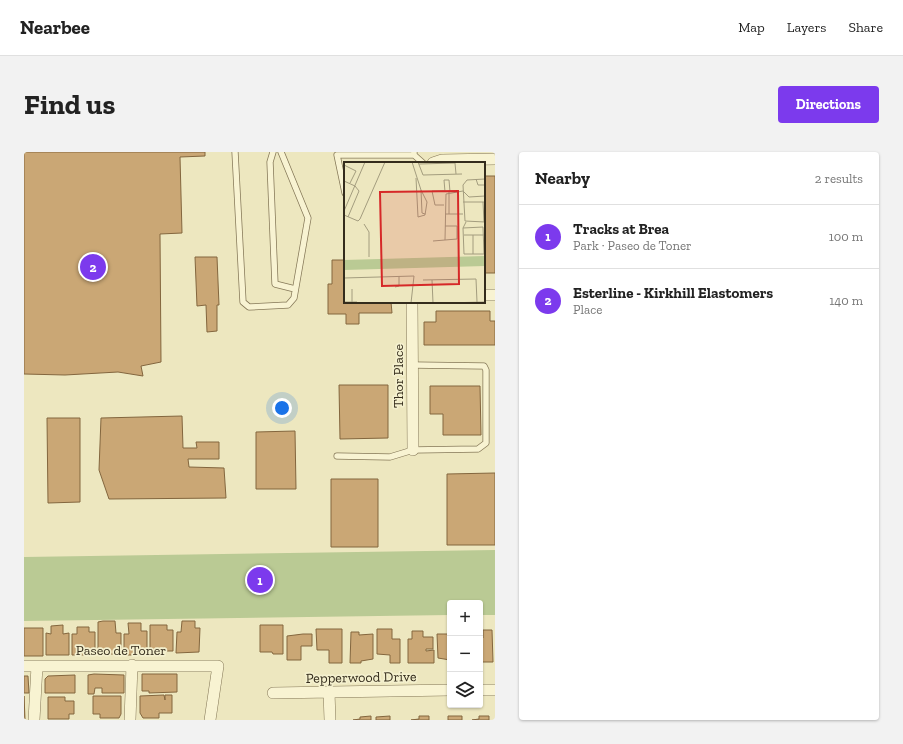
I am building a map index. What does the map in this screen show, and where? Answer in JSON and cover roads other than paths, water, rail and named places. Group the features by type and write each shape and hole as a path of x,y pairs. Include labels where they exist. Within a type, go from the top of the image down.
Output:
{"street":[{"path":"443,159 495,159"},
{"name":"Thor Place","path":"412,303 413,450"},
{"path":"130,720 132,665"},
{"name":"Paseo de Toner","path":"24,666 218,666 210,720"},
{"path":"34,720 37,666"},
{"name":"Pepperwood Drive","path":"273,693 447,690"},
{"path":"483,690 495,690"},
{"path":"329,692 330,720"}],"lane":[{"path":"235,152 243,302 249,307 288,305 294,298 296,289 308,218 280,152"},
{"path":"273,152 270,162 275,284 296,289"},
{"path":"344,188 337,155 414,153 422,162"},
{"path":"337,456 390,457 413,450 478,449 486,443 486,370 484,366 413,365"}],"place":[{"name":"Esterline - Kirkhill Elastomers","path":"93,267"},
{"name":"Tracks at Brea","path":"260,580"}]}
